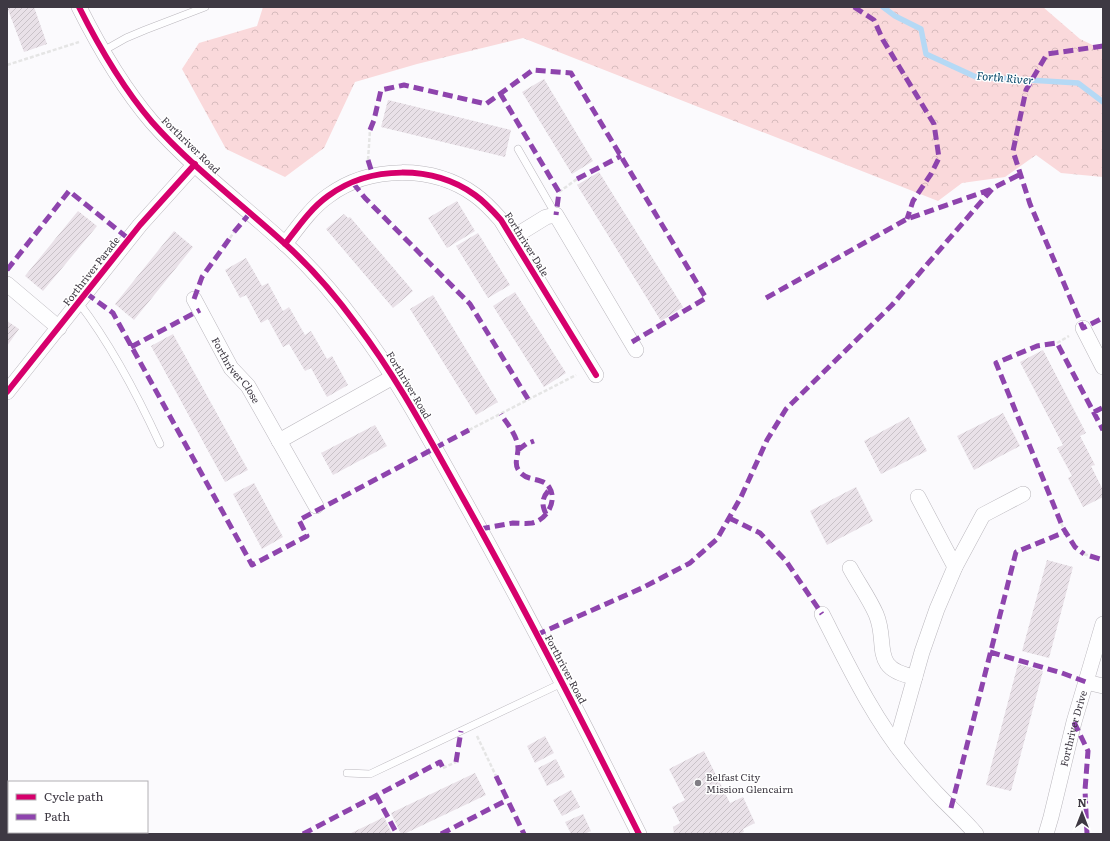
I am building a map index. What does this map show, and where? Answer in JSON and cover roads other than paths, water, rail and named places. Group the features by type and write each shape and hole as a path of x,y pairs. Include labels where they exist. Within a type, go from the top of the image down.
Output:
{"street":[{"name":"Forthriver Road","path":"79,7 115,71 152,121 195,164 286,244 330,291 356,323 393,377 500,564 639,834"},
{"name":"Forthriver Parade","path":"8,388 59,328 140,225 195,164"},
{"name":"Forthriver Dale","path":"286,244 306,217 328,196 353,183 373,176 388,173 405,172 440,177 475,194 501,220 594,371"},
{"name":"Forthriver Dale","path":"512,238 546,216 556,215"},
{"path":"556,215 636,350"},
{"path":"7,284 59,328"},
{"name":"Forthriver Close","path":"194,299 231,368 248,386 316,506"},
{"path":"1083,328 1103,367"},
{"path":"279,441 393,377"},
{"path":"896,744 915,677 937,609 955,567 984,515 1023,494"},
{"path":"918,497 955,567"},
{"path":"850,568 876,614 880,628 883,656 891,669 901,675 915,677"},
{"path":"822,614 858,684 876,715 896,744 909,762 940,798 976,834"},
{"name":"Forthriver Drive","path":"1046,834 1074,722 1103,624"},
{"path":"1086,682 1103,686"}],"lane":[{"path":"103,51 126,38 206,7"},
{"path":"518,149 556,215"},
{"path":"78,303 106,340 143,407 160,444"},
{"path":"347,773 370,774 562,682"}],"waterway":[{"name":"Forth River","path":"883,7 895,16 921,29 926,54 976,77 1078,83 1103,102"}],"place":[{"name":"Belfast City Mission Glencairn","path":"698,783"}]}
